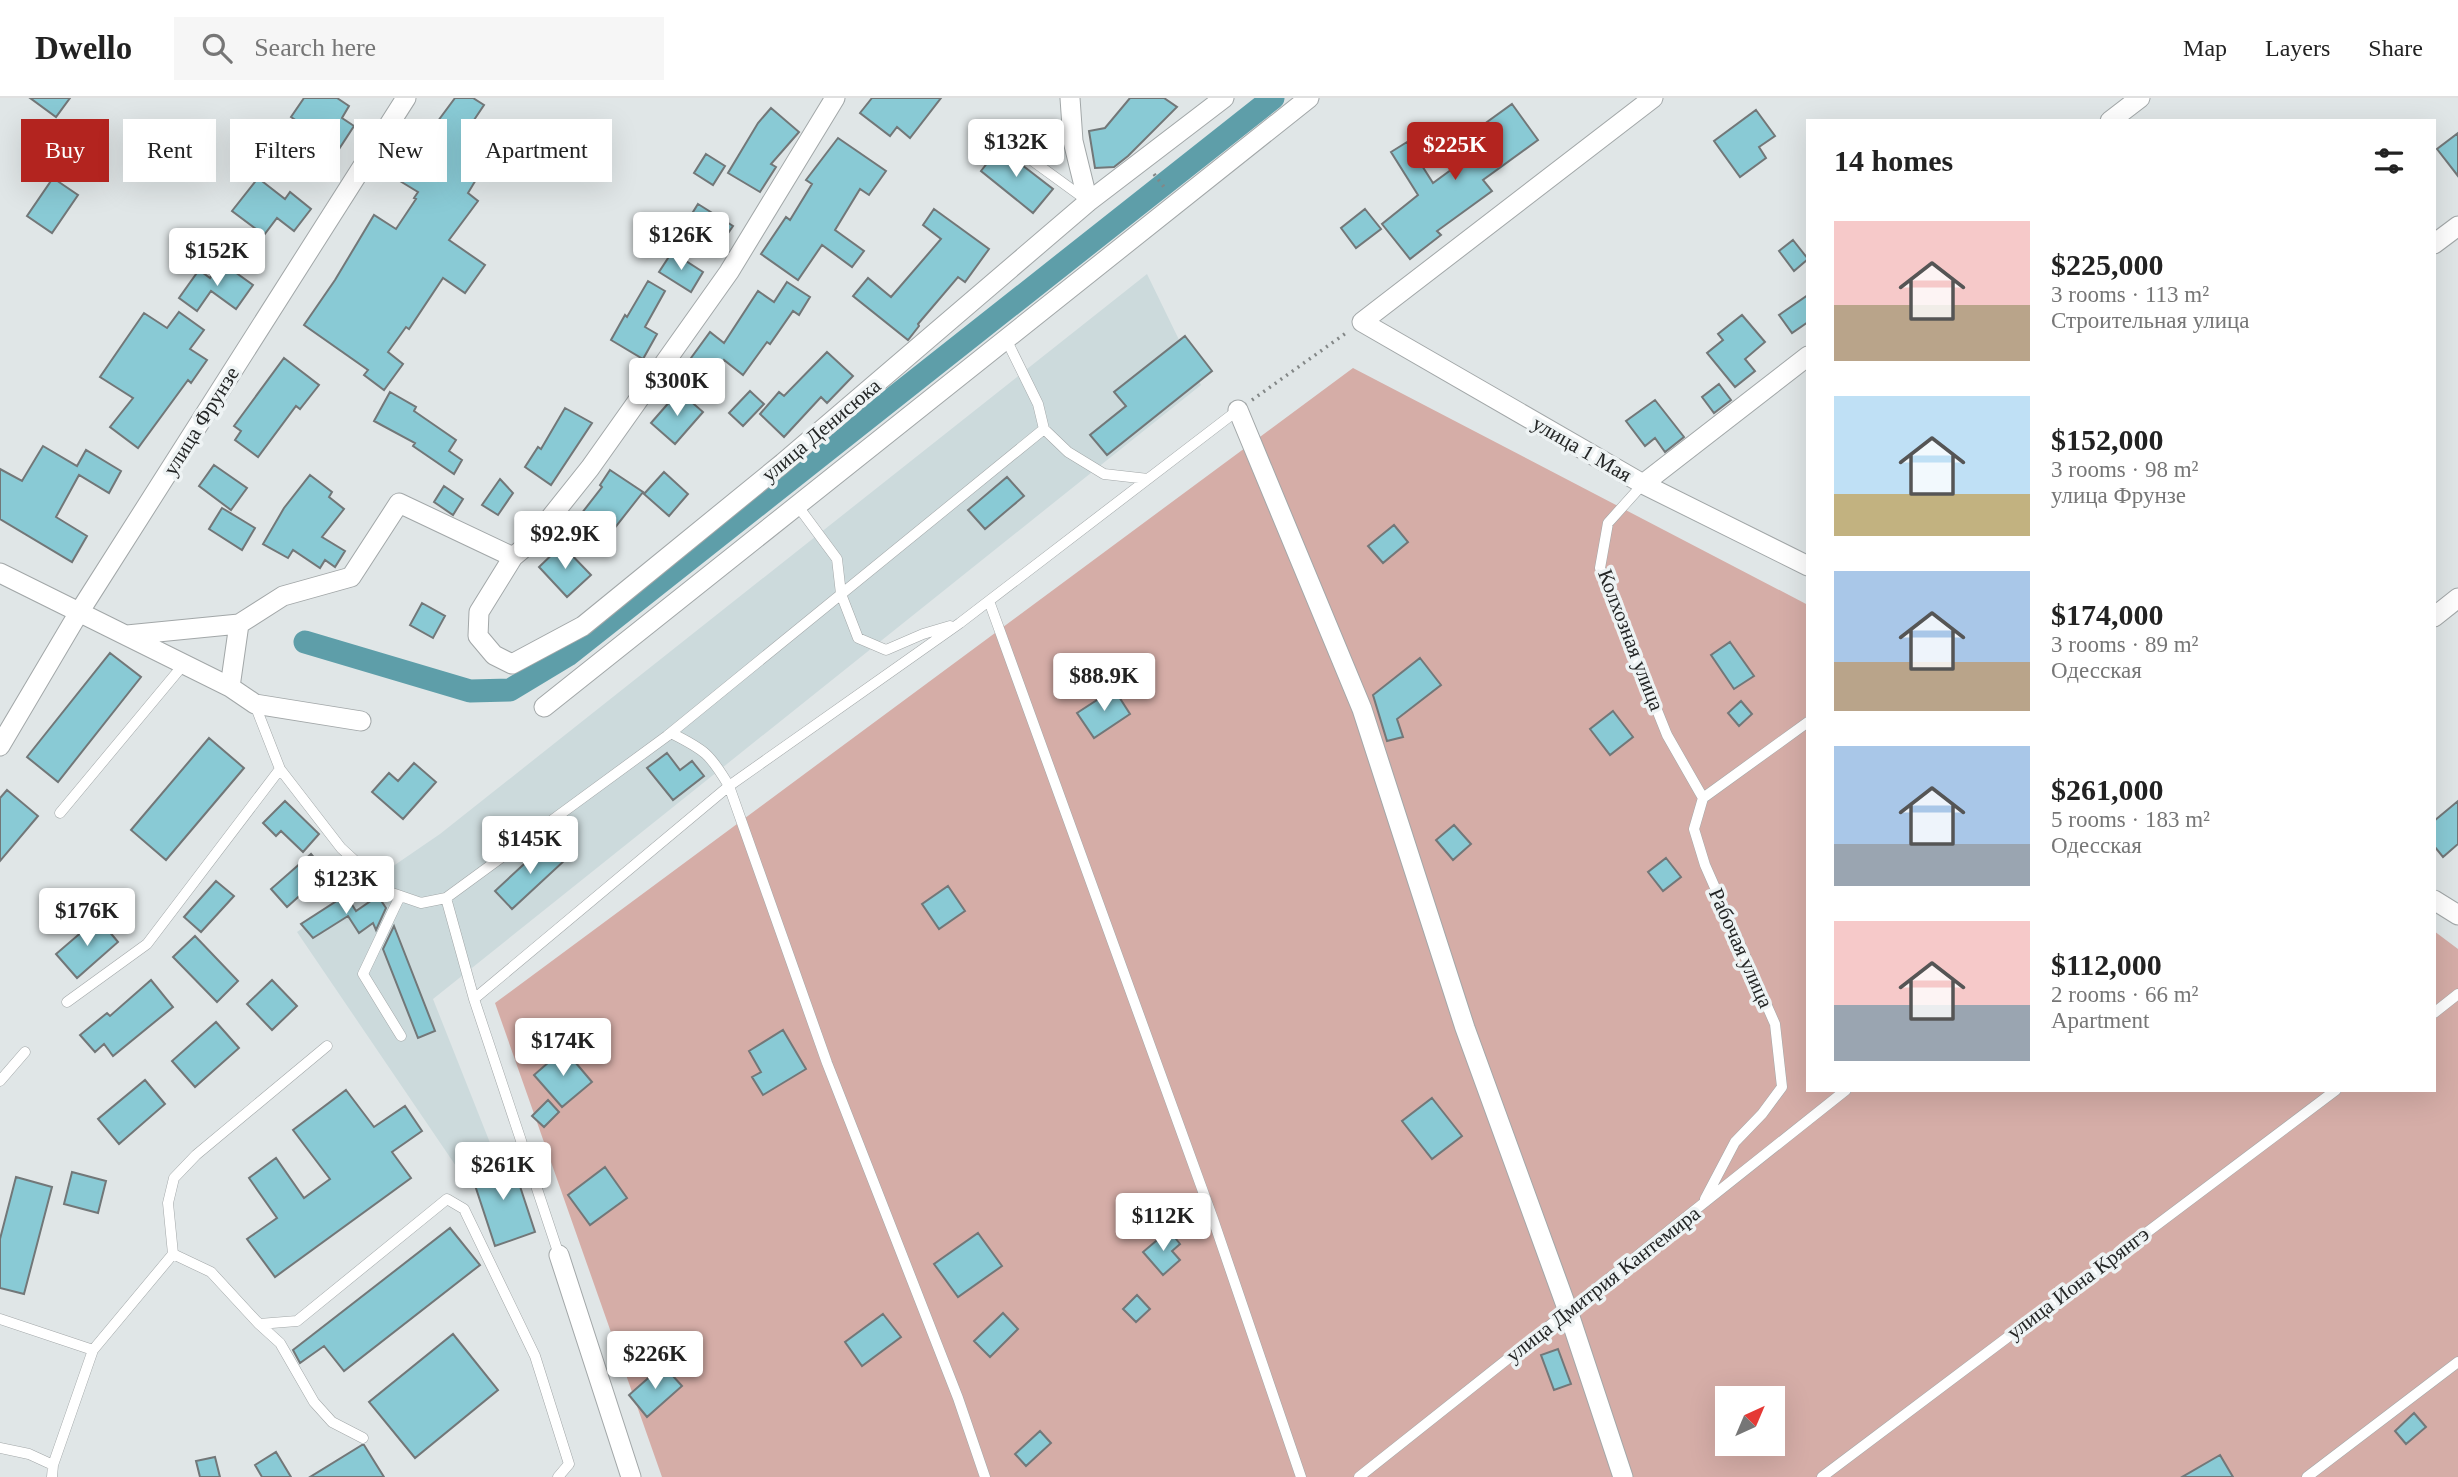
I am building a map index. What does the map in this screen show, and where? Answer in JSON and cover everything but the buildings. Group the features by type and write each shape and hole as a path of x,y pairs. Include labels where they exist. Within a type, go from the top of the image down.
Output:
{"street":[{"name":"улица Фрунзе","path":"0,746 78,614 406,98"},
{"path":"127,635 239,624 283,596 351,577 399,503 513,556 531,542 590,468 729,272 835,98"},
{"path":"1070,98 1073,141 1088,202"},
{"name":"улица Денисюка","path":"513,556 479,612 478,636 494,655 512,664 583,626 783,463 1088,202 1224,98"},
{"path":"544,707 1308,98"},
{"path":"1362,322 1653,98"},
{"path":"2113,119 2140,98"},
{"path":"2436,242 2458,226"},
{"name":"улица 1 Мая","path":"1362,322 1643,484 1806,565"},
{"name":"Колхозная улица","path":"1643,484 1806,358"},
{"path":"1238,410 1362,709 1465,1028 1568,1311 1623,1477"},
{"path":"0,573 230,687 255,704 360,721"},
{"path":"2436,615 2458,598"},
{"path":"230,687 239,624"},
{"path":"2436,901 2458,915"},
{"path":"559,1255 631,1477"}],"lane":[{"path":"1019,151 1088,202"},
{"path":"1006,339 1038,404 1044,429 1068,452 1104,474 1148,479"},
{"path":"474,999 729,786 960,623 1238,410"},
{"path":"255,704 280,769 341,848 389,892 421,902 446,898 671,733 1044,429"},
{"name":"Колхозная улица","path":"1643,484 1608,523 1600,568 1667,735 1703,798"},
{"path":"797,505 837,559 841,594 858,638 886,650 923,634 960,623"},
{"path":"989,601 1208,1206 1301,1477"},
{"path":"60,813 184,664"},
{"path":"1703,798 1806,723"},
{"path":"671,733 700,747 712,758 729,786 827,1063 958,1398 985,1477"},
{"path":"67,1002 147,944 280,769"},
{"name":"Рабочая улица","path":"1703,798 1694,829 1704,865 1775,1024 1782,1087 1762,1114 1735,1142 1703,1204"},
{"path":"400,896 363,974 401,1036"},
{"path":"446,898 474,999 559,1255"},
{"path":"2436,1011 2458,993"},
{"path":"52,1477 53,1465 93,1350 173,1254 168,1203 174,1178 196,1155 327,1046"},
{"path":"0,1081 25,1052"},
{"name":"улица Дмитрия Кантемира","path":"1359,1477 1843,1092"},
{"name":"улица Иона Крянгэ","path":"1822,1477 2333,1092"},
{"path":"259,1324 297,1321 447,1199 464,1209 535,1356 569,1464 558,1477"},
{"path":"173,1254 211,1272 280,1343 314,1402 332,1422 363,1438"},
{"path":"0,1319 93,1350"},
{"path":"2306,1477 2458,1362"},
{"path":"0,1448 29,1454 53,1465"}],"path":[{"path":"1152,172 1166,189"},
{"path":"1238,410 1362,322"}],"shaded area":[{"path":"1147,274 1201,385 433,999 496,1158 460,1172 297,932 440,834"},
{"path":"1353,368 1806,604 1806,1092 2436,1092 2436,932 2458,949 2458,1477 662,1477 495,1003"}],"waterway":[{"path":"305,642 470,691 510,690 568,655 1273,98"}]}
